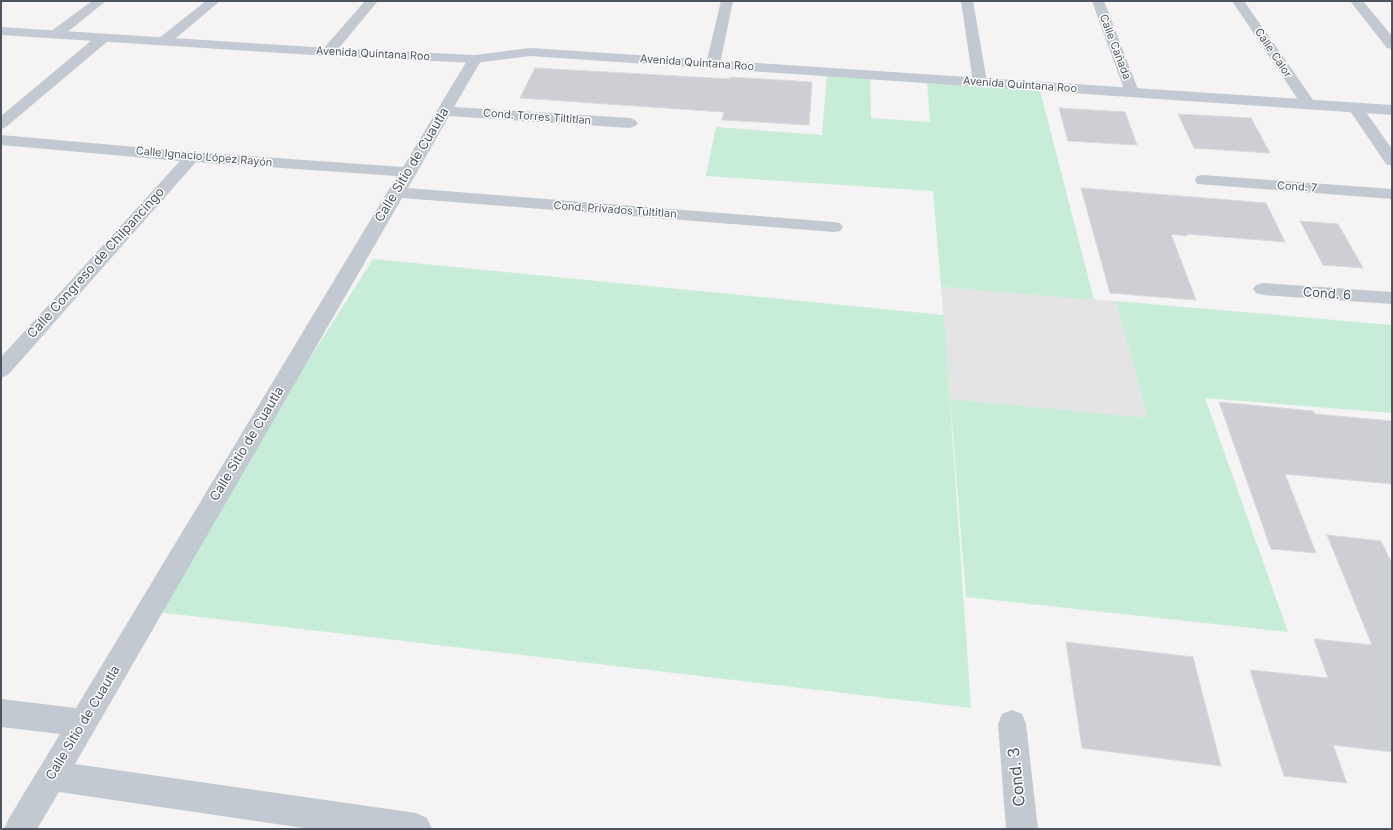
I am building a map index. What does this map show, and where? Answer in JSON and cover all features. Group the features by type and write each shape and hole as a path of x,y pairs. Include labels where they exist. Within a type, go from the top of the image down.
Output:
{"main road":[{"name":"Avenida Quintana Roo","path":"1,31 328,52 475,59 530,52 1392,110"}],"street":[{"path":"55,35 100,1"},
{"path":"164,42 214,1"},
{"path":"328,52 372,1"},
{"path":"713,64 727,1"},
{"path":"967,1 980,82"},
{"name":"Calle Cañada","path":"1098,1 1132,92"},
{"name":"Calle Calor","path":"1238,1 1308,104"},
{"path":"1356,1 1392,45"},
{"path":"1,124 103,38"},
{"name":"Calle Sitio de Cuautla","path":"20,829 475,59"},
{"path":"1356,108 1392,160"},
{"name":"Cond. Torres Tiltitlan","path":"444,111 630,123"},
{"name":"Calle Ignacio López Rayón","path":"1,140 192,157 408,172"},
{"name":"Calle Congreso de Chilpancingo","path":"1,370 192,157"},
{"name":"Cond. 7","path":"1203,180 1392,194"},
{"name":"Cond. Privados Tultitlan","path":"396,192 834,227"},
{"name":"Cond. 6","path":"1263,289 1392,298"},
{"path":"1,714 83,723"},
{"name":"Cond. 3","path":"1012,724 1022,829"},
{"path":"51,776 416,829"}],"shaded area":[{"path":"941,287 1116,301 1149,419 950,399"}],"green space":[{"path":"827,73 870,75 871,118 930,122 927,81 1040,90 1094,300 941,287 933,191 706,176 716,127 822,135"},
{"path":"373,259 944,315 971,708 149,611"},
{"path":"1116,301 1392,325 1392,413 1205,398 1288,632 966,597 950,399 1148,418"}],"building":[{"path":"535,68 812,82 809,125 722,120 724,112 520,98"},
{"path":"1059,108 1125,112 1137,145 1068,141"},
{"path":"1178,114 1251,118 1270,153 1194,148"},
{"path":"1081,188 1266,203 1285,242 1171,234 1196,300 1110,293"},
{"path":"1300,221 1338,224 1363,268 1323,265"},
{"path":"1219,402 1313,411 1315,414 1392,421 1392,484 1285,474 1316,553 1271,549"},
{"path":"1327,535 1381,541 1392,564 1392,752 1333,745 1347,783 1284,776 1250,670 1328,678 1314,639 1372,645"},
{"path":"1066,642 1193,657 1221,766 1082,748"}]}
